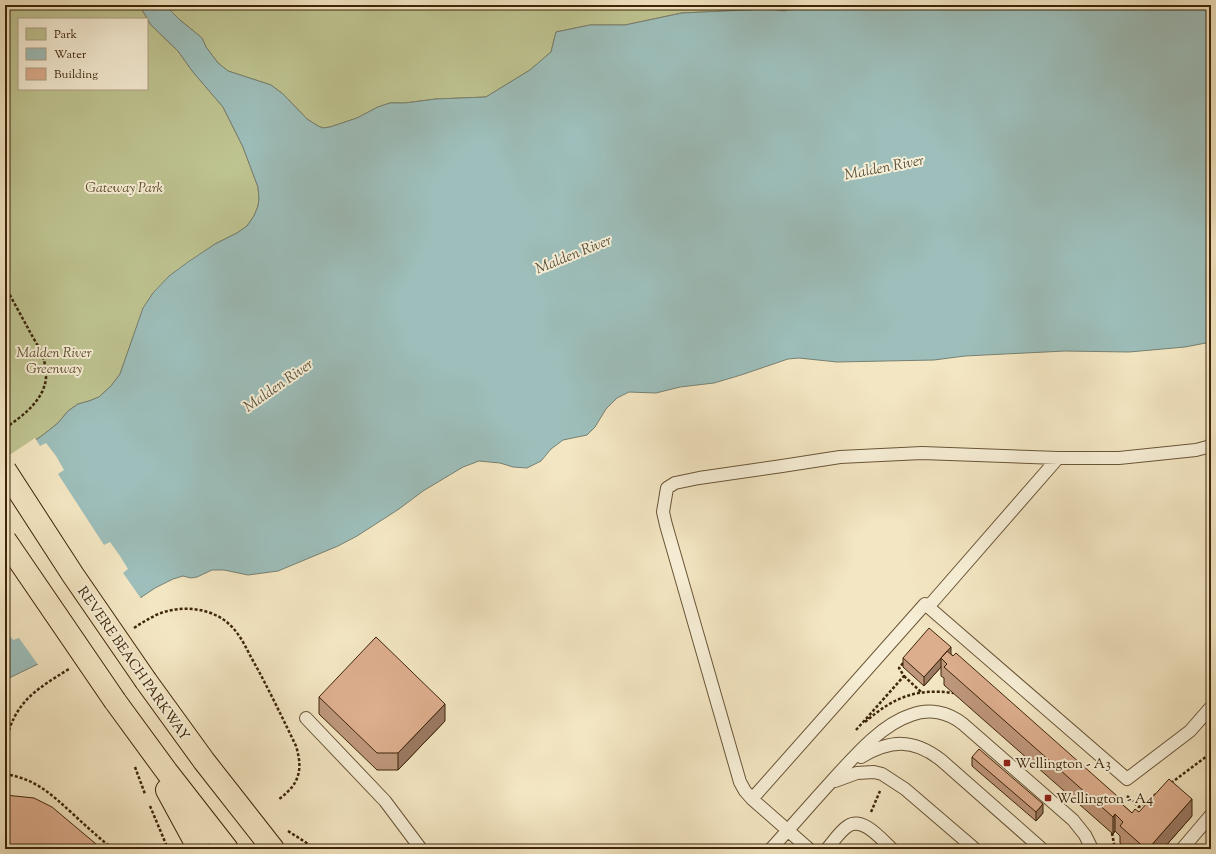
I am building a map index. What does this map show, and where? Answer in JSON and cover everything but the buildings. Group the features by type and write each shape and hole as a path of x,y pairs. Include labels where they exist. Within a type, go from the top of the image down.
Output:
{"highway":[{"name":"REVERE BEACH PARKWAY","path":"5,470 73,575 146,681 204,762 273,849"},
{"path":"5,540 115,701 167,772 227,849"},
{"path":"115,701 155,769 199,849"}],"lane":[{"path":"809,849 752,799 740,782 666,525 663,512 667,488 675,483 699,478 840,457 922,453 1058,458 1119,458 1196,450 1211,446"},
{"path":"928,606 1058,458"},
{"path":"752,799 925,604 1127,780 1190,731 1211,707"},
{"path":"771,849 846,766 875,738 901,719 919,712 927,712 944,714 957,719 1067,815 1081,830 1092,849"},
{"path":"306,718 385,801 421,849"},
{"path":"846,766 868,752 886,745 902,743 924,748 940,760 1042,849"},
{"path":"827,787 840,778 857,773 874,772 882,774 906,789 975,849"},
{"path":"1182,849 1211,815"},
{"path":"827,849 848,826 857,823 865,826 892,849"}],"path":[{"path":"5,286 41,351 46,367 46,374 42,390 35,403 23,416 5,428"},
{"path":"131,630 162,612 180,609 207,612 216,615 230,624 241,640 296,746 300,762 298,776 290,790 279,799"},
{"path":"5,745 19,709 31,694 73,666"},
{"path":"904,676 921,692"},
{"path":"1169,784 1211,753"},
{"path":"133,760 147,801 168,849"},
{"path":"5,774 23,778 50,793 113,849"},
{"path":"865,826 880,789"},
{"path":"1124,793 1139,807 1157,793"},
{"path":"1112,834 1115,849"}],"green space":[{"name":"Gateway Park","path":"5,5 135,5 141,8 147,18 18,18 18,90 148,90 148,20 151,25 178,51 193,72 223,107 243,147 258,187 258,206 254,216 247,226 215,244 153,293 143,309 120,374 111,386 99,397 78,404 68,411 58,423 43,435 5,460"},
{"path":"165,5 797,5 784,11 769,9 682,13 625,25 590,25 556,32 551,52 530,70 486,97 390,103 378,107 357,118 323,128 307,119 283,94 271,85 228,71 218,63 206,47 202,38 180,20"}],"water":[{"name":"Malden River","path":"135,5 165,5 180,20 202,38 206,47 218,63 228,71 271,85 283,94 307,119 323,128 357,118 378,107 390,103 486,97 530,70 551,52 556,32 590,25 625,25 682,13 769,9 784,11 797,5 1211,5 1211,342 1185,347 1129,352 1065,351 965,356 934,360 837,362 799,358 788,359 714,383 680,387 656,393 629,392 617,398 606,409 595,427 587,435 563,440 551,449 541,461 527,468 479,461 463,467 423,491 399,509 357,536 338,546 278,571 248,575 224,570 212,570 197,577 191,578 183,576 173,579 155,588 88,633 38,664 5,680 5,460 43,435 58,423 68,411 78,404 99,397 111,386 120,374 143,308 153,293 169,276 188,262 215,244 247,226 254,216 258,206 258,187 243,147 223,107 193,72 178,51 151,25 141,8"}],"pier":[{"path":"35,438 40,446 46,443 56,456 64,470 58,474 104,545 110,542 120,556 128,569 123,573 142,600 39,666 19,638 13,640 5,629 5,458"}],"place":[{"name":"Wellington - A3","path":"1007,763"},
{"name":"Wellington - A4","path":"1048,798"}],"park label":[{"name":"Malden River Greenway","path":"54,360"}]}
